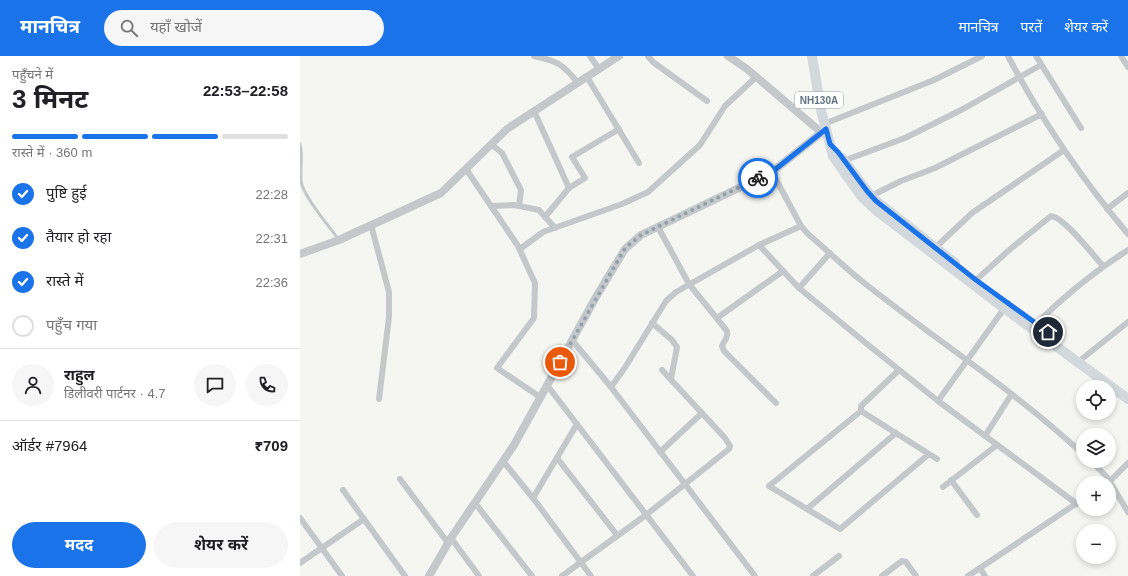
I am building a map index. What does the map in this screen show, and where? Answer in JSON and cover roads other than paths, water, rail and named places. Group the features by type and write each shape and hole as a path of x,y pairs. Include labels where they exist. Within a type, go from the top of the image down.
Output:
{"highway":[{"name":"NH130A","path":"812,56 824,129 830,144 841,162 877,211 1006,306 1128,399"},
{"name":"NH130A","path":"868,198 936,247 1006,306 1036,324 1128,391"}],"street":[{"path":"534,56 560,64 567,69 578,83"},
{"path":"590,56 599,69"},
{"path":"300,254 339,240 441,193 507,129 620,56"},
{"path":"648,56 653,62 707,101"},
{"path":"728,56 824,129"},
{"path":"429,576 449,540 476,503 514,445 625,248 641,235 772,172 824,129 934,80 982,56"},
{"path":"1008,56 1019,77 1064,150 1107,209 1128,234"},
{"path":"1036,56 1040,65 1081,128"},
{"path":"1121,56 1128,67"},
{"path":"841,162 905,138 963,109 1040,65"},
{"path":"587,77 639,163"},
{"path":"520,249 543,232 622,204 648,192 700,145 725,106 756,77"},
{"path":"534,112 569,188"},
{"path":"868,198 901,181 935,168 1042,114"},
{"path":"545,217 569,188 585,178 572,157 619,130"},
{"path":"491,144 502,153 521,190 519,206"},
{"path":"936,247 972,213 1064,150"},
{"path":"466,169 520,249 535,283 534,318 497,368 540,397"},
{"path":"772,172 801,226 830,253 863,282 967,360 1076,447"},
{"path":"1107,209 1128,192"},
{"path":"491,206 519,206 539,210 555,228"},
{"path":"976,280 1008,251 1051,216 1059,219 1085,245 1103,266"},
{"path":"371,225 389,292 389,317 379,400"},
{"path":"611,387 666,301 676,292 759,245 801,226"},
{"path":"658,227 689,284 727,331 728,334 722,346 724,351 776,403"},
{"path":"759,245 799,288 899,370 938,401 1076,503"},
{"path":"1036,324 1054,305 1103,266 1128,250"},
{"path":"799,288 830,253"},
{"path":"717,318 783,271"},
{"path":"938,401 1006,306"},
{"path":"1083,358 1128,322"},
{"path":"652,323 672,340 677,347 671,379"},
{"path":"572,340 611,387 684,485 755,576"},
{"path":"562,576 727,452 730,446 725,438 662,370"},
{"path":"899,370 861,406 861,411 769,486 840,529 929,454"},
{"path":"547,385 693,576"},
{"path":"986,436 1011,395"},
{"path":"861,411 937,459"},
{"path":"660,452 702,413"},
{"path":"533,498 577,424"},
{"path":"807,509 896,433"},
{"path":"943,487 997,445"},
{"path":"557,458 617,536"},
{"path":"503,461 533,498 590,576"},
{"path":"1115,476 1128,464"},
{"path":"1098,468 1106,476"},
{"path":"400,479 479,576"},
{"path":"951,480 977,515"},
{"path":"343,490 405,576"},
{"path":"1116,493 1128,512"},
{"path":"476,503 532,576"},
{"path":"968,576 1076,505"},
{"path":"300,518 342,576"},
{"path":"300,563 364,519"},
{"path":"813,576 839,556"},
{"path":"882,576 902,561 906,562 916,576"},
{"path":"980,568 985,576"}],"lane":[{"path":"300,144 302,151 300,173 301,183 308,196 339,240"}]}
